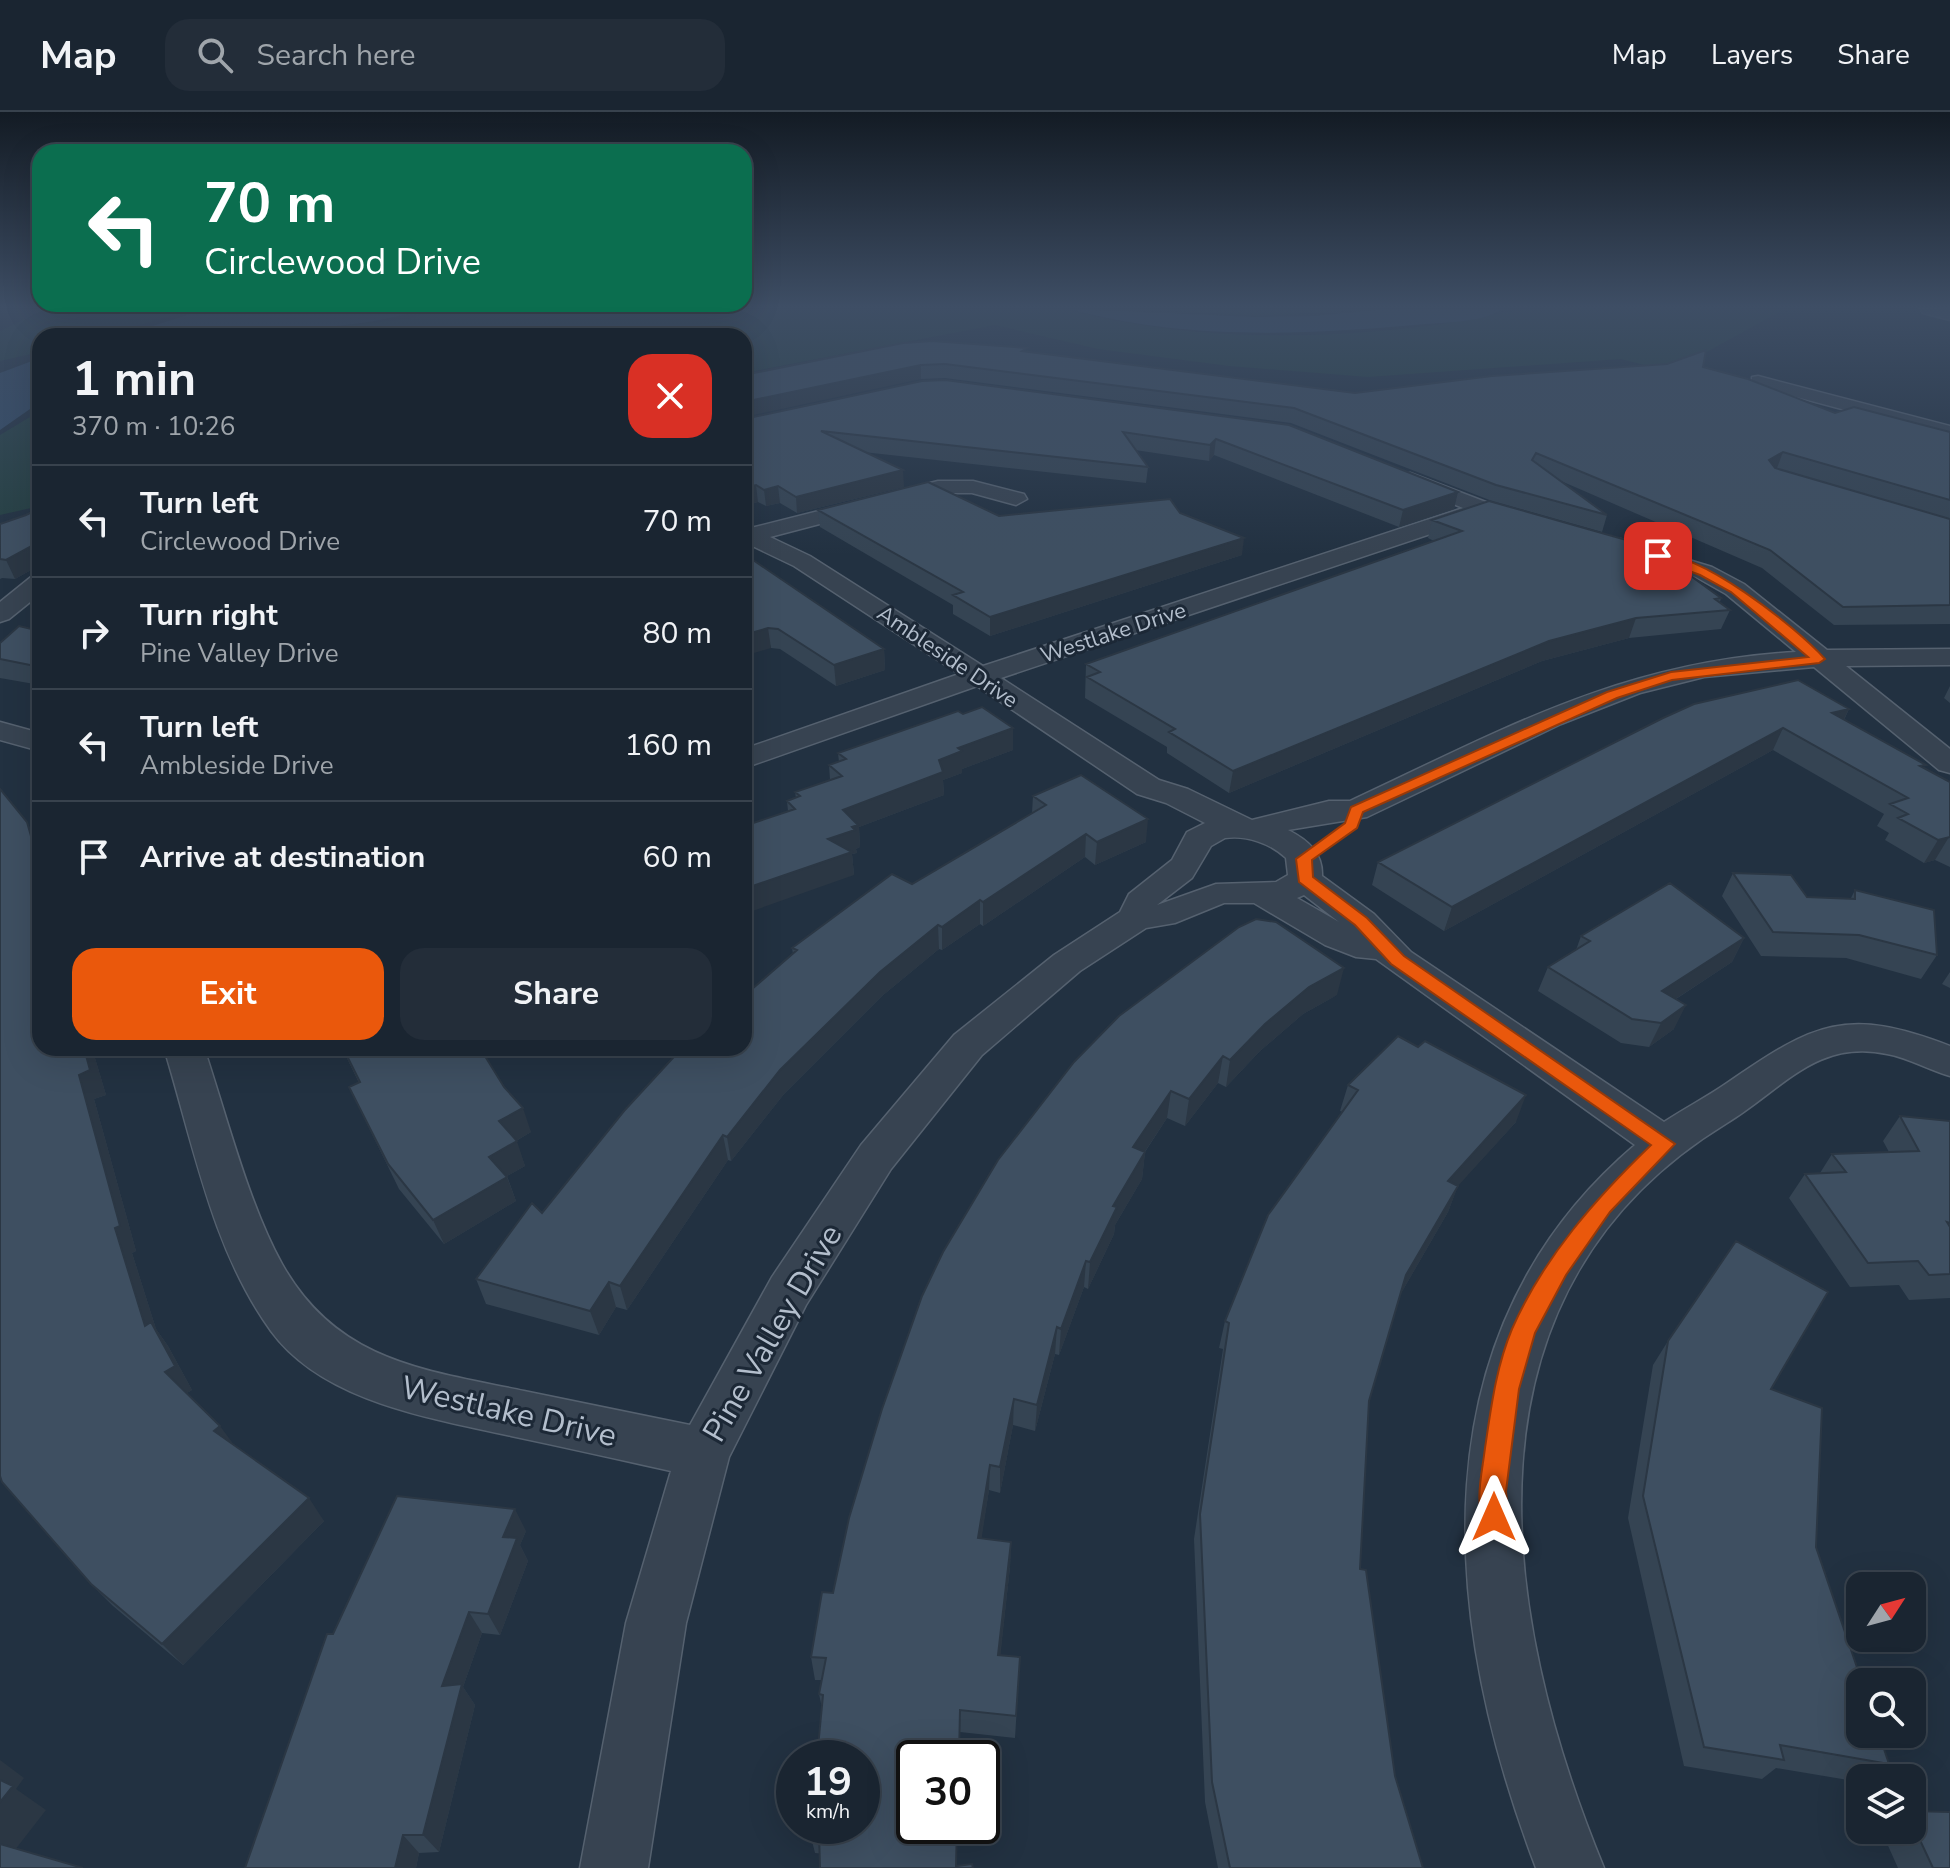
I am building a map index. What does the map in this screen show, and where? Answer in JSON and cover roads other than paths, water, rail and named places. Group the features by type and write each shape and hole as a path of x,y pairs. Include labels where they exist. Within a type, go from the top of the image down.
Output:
{"street":[{"path":"1795,391 1950,432"},
{"path":"1385,469 1483,509 1541,525"},
{"path":"752,533 938,487 973,487 1016,499"},
{"name":"Westlake Drive","path":"752,756 977,677 1483,509"},
{"name":"Ambleside Drive","path":"752,536 802,561 888,615 977,677 1148,787 1177,796 1247,829"},
{"path":"1600,540 1704,572 1735,589 1950,764"},
{"path":"0,614 32,588"},
{"name":"Pine Valley Drive","path":"1139,916 1141,901 1191,855 1196,842 1209,833 1247,829 1329,811 1356,810 1557,717 1671,676 1819,659 1950,657"},
{"path":"0,731 32,740"},
{"name":"Ambleside Drive","path":"1148,787 1154,806 1182,828 1191,855"},
{"name":"Pine Valley Drive","path":"614,1868 656,1623 703,1453 789,1291 876,1157 968,1045 1067,963 1139,916 1154,919 1228,892 1265,895 1289,891 1304,869 1352,825 1356,810"},
{"path":"1247,829 1288,843 1304,869 1398,960 1665,1144"},
{"path":"1191,855 1203,880 1228,892"},
{"path":"1265,895 1338,937 1398,960"},
{"path":"1570,1868 1551,1826 1515,1708 1499,1598 1492,1491 1506,1389 1523,1331 1558,1268 1602,1206 1665,1144 1825,1040 1870,1038 1910,1046 1950,1062"},
{"name":"Westlake Drive","path":"187,1056 243,1230 263,1275 290,1318 335,1357 395,1387 703,1453"}],"water":[{"path":"0,391 32,391 32,408 0,430"}]}
